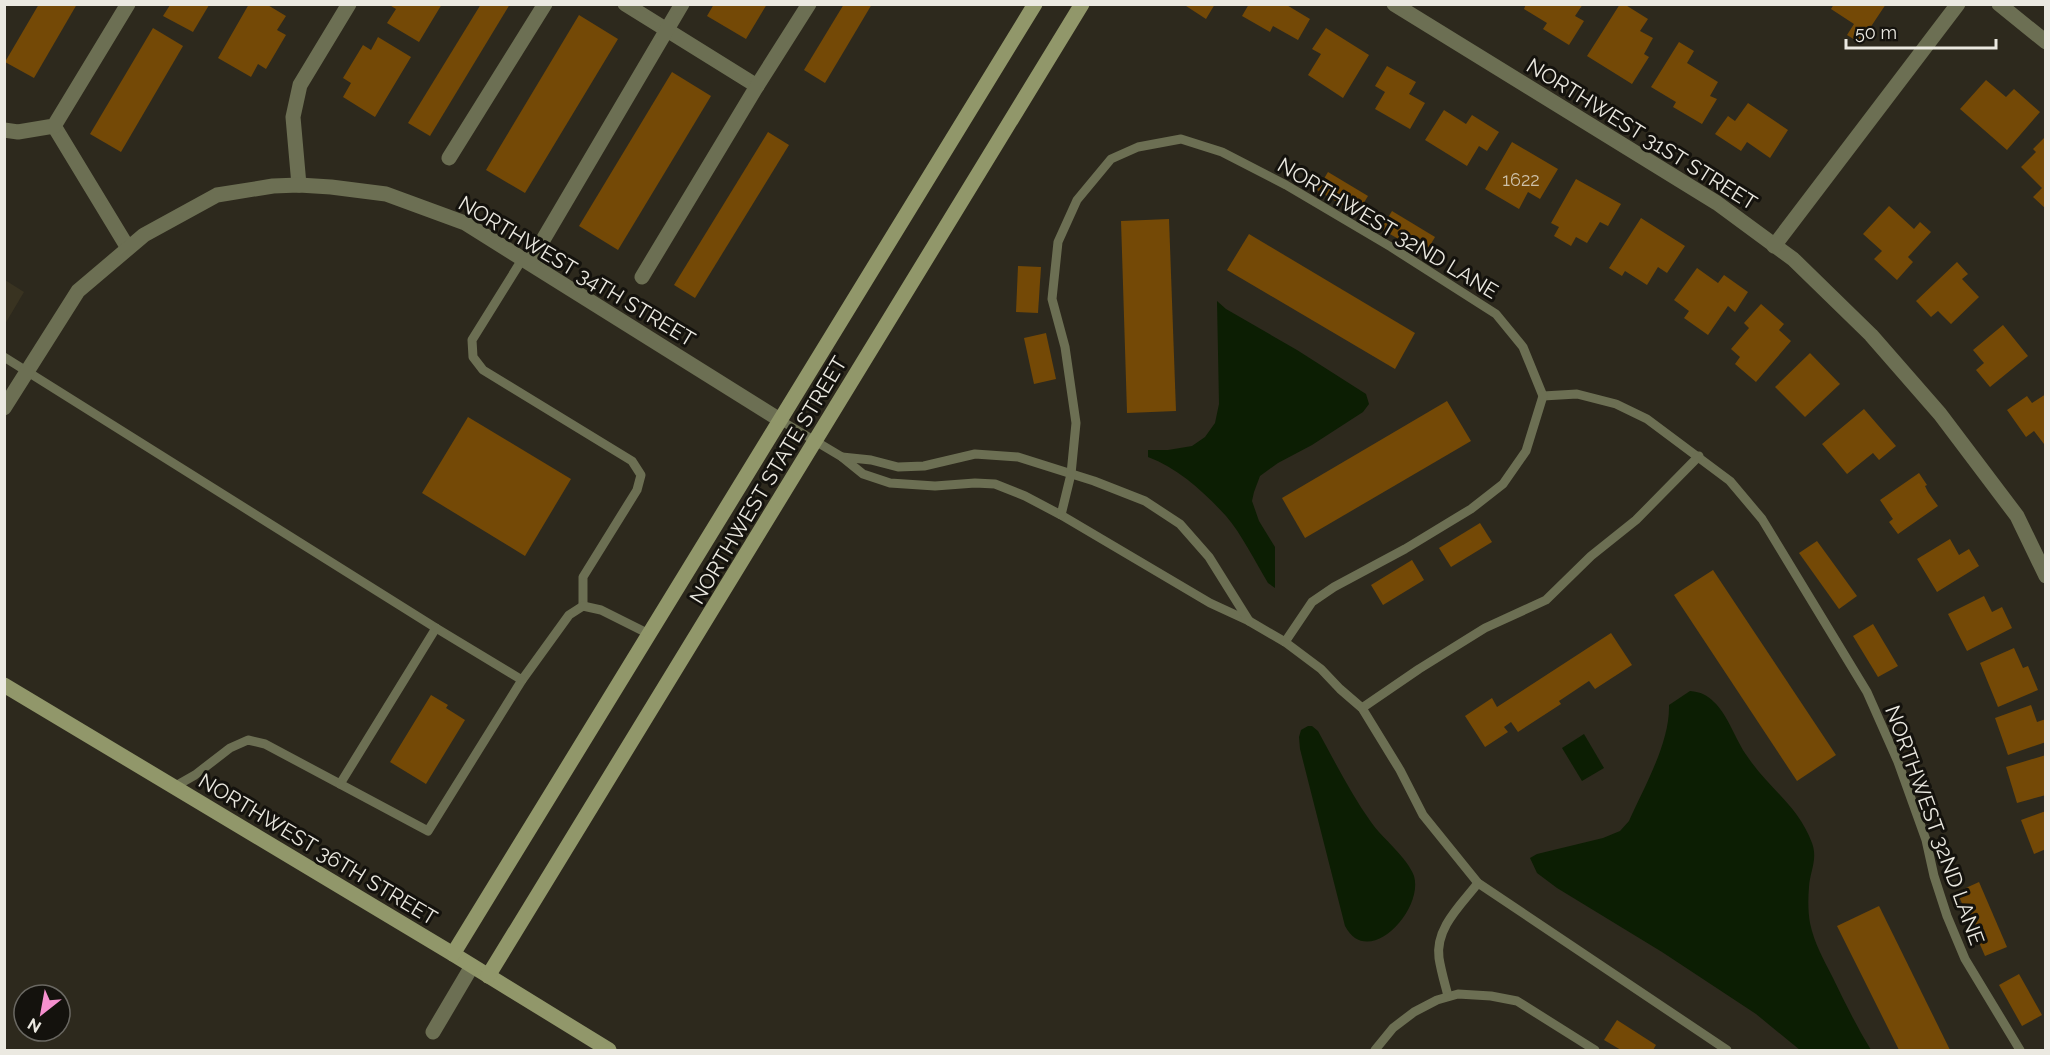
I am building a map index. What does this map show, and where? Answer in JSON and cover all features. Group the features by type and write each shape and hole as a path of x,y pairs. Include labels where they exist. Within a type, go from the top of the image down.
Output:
{"main road":[{"name":"NORTHWEST STATE STREET","path":"453,954 1035,4"},
{"name":"NORTHWEST STATE STREET","path":"488,976 1082,4"},
{"name":"NORTHWEST 36TH STREET","path":"4,685 609,1050"}],"street":[{"path":"4,130 18,132 54,126 128,4"},
{"path":"299,184 293,117 300,85 349,4"},
{"path":"449,158 545,4"},
{"path":"625,4 757,86"},
{"path":"526,260 682,4"},
{"path":"642,277 809,4"},
{"name":"NORTHWEST 31ST STREET","path":"1394,4 1717,203 1793,259 1871,335 1940,414 2017,516 2046,576"},
{"path":"1774,246 1958,4"},
{"path":"1999,4 2046,42"},
{"path":"54,126 128,248"},
{"name":"NORTHWEST 34TH STREET","path":"4,408 78,291 144,235 217,195 299,184 386,194 465,224 780,420"},
{"path":"433,1032 472,966"}],"lane":[{"name":"NORTHWEST 32ND LANE","path":"1071,474 1076,423 1065,347 1052,300 1058,242 1077,200 1111,159 1138,147 1181,139 1222,152 1391,247 1496,314 1523,347 1543,396 1577,394 1616,404 1647,419 1730,481 1762,519 1867,692 1898,762 1926,840 1934,876 1947,916 1965,959 2020,1050"},
{"path":"526,260 472,340 472,357 483,370 632,461 641,476 637,490 583,577 583,606"},
{"path":"4,357 522,680"},
{"path":"1285,642 1312,602 1334,587 1405,549 1461,515 1503,484 1526,451 1543,396"},
{"path":"780,420 842,457 863,474 890,483 935,486 995,484 1025,496 1062,515 1210,603 1249,621 1285,642 1321,669 1362,708 1401,770 1423,815 1478,883 1727,1050"},
{"path":"842,457 871,460 898,467 924,466 975,454 1018,457 1145,501 1180,524 1209,557 1249,621"},
{"path":"1362,708 1485,628 1546,600 1591,556 1636,520 1699,456"},
{"path":"1062,515 1071,474"},
{"path":"174,787 195,775 230,748 248,740 265,744 428,831 522,680 569,615 583,606 602,610 649,634"},
{"path":"340,784 436,628"},
{"path":"1448,996 1439,956 1440,941 1450,919 1478,883"},
{"path":"1375,1050 1393,1028 1414,1012 1448,996 1458,994 1491,996 1517,1001 1595,1050"}],"shaded area":[{"path":"5,280 24,292 5,324"},
{"path":"1217,301 1226,309 1297,350 1366,394 1369,404 1363,412 1260,476 1252,501 1259,521 1275,547 1275,588 1268,583 1237,531 1218,507 1180,474 1148,457 1148,450 1168,450 1192,446 1205,437 1215,423 1219,404"},
{"path":"1690,691 1701,693 1719,707 1747,756 1791,807 1806,830 1814,849 1808,896 1812,930 1851,1015 1871,1050 1800,1050 1756,1014 1537,873 1530,858 1537,854 1603,838 1620,831 1629,821 1661,749 1669,705"},
{"path":"1308,726 1318,731 1364,811 1401,855 1414,876 1415,890 1411,904 1403,918 1392,930 1380,938 1367,942 1355,938 1345,926 1300,749 1301,730"},
{"path":"1584,734 1604,768 1582,781 1562,748"}],"building":[{"path":"39,4 77,4 34,78 5,62"},
{"path":"249,4 266,4 286,16 277,30 286,35 266,69 258,64 251,77 218,58"},
{"path":"388,4 442,4 419,42 387,23 396,9"},
{"path":"481,4 510,4 430,136 408,123"},
{"path":"714,4 767,4 746,39 707,16"},
{"path":"844,4 872,4 825,83 804,70"},
{"path":"1183,4 1215,4 1206,19"},
{"path":"1249,4 1285,4 1310,19 1298,40 1273,26 1270,32 1242,16"},
{"path":"1526,4 1583,4 1575,16 1584,21 1569,45 1543,29 1547,23 1524,9"},
{"path":"1620,4 1624,4 1648,19 1640,31 1653,38 1644,54 1649,57 1632,84 1587,56"},
{"path":"1834,4 1886,4 1860,43 1847,35 1854,24 1831,9"},
{"path":"170,5 209,5 193,32 163,16"},
{"path":"579,15 618,39 525,193 486,170"},
{"path":"153,28 183,46 121,152 90,134"},
{"path":"1326,28 1369,55 1343,98 1308,75 1321,54 1312,49"},
{"path":"378,37 411,57 375,117 343,97 351,83 343,78 363,45 371,50"},
{"path":"1679,42 1694,51 1687,63 1718,82 1710,96 1717,99 1702,124 1673,107 1676,102 1651,87"},
{"path":"1387,66 1416,82 1409,94 1425,103 1410,129 1375,109 1385,92 1375,86"},
{"path":"672,72 711,96 618,250 579,226"},
{"path":"1986,80 2006,97 2014,89 2040,112 2007,150 1960,109"},
{"path":"1748,103 1788,130 1770,158 1747,142 1741,151 1715,134 1728,116 1735,121"},
{"path":"1444,110 1466,124 1472,115 1499,132 1487,151 1479,146 1467,166 1425,140"},
{"path":"768,132 789,145 695,298 674,285"},
{"path":"2046,136 2046,209 2033,197 2042,188 2021,167 2036,152 2033,149"},
{"path":"1512,142 1558,169 1540,199 1528,192 1519,209 1485,189"},
{"path":"1328,172 1368,196 1357,214 1317,190"},
{"path":"1576,179 1621,204 1608,226 1600,222 1587,243 1576,237 1571,246 1554,236 1559,227 1551,223"},
{"path":"1889,206 1914,229 1920,222 1931,232 1908,257 1913,262 1897,280 1874,259 1882,251 1863,234"},
{"path":"1392,211 1435,237 1425,254 1381,229"},
{"path":"1641,218 1685,246 1667,273 1658,267 1647,285 1625,271 1622,276 1609,268"},
{"path":"1169,219 1176,411 1127,413 1121,221"},
{"path":"1249,234 1415,333 1395,369 1227,270"},
{"path":"1957,262 1968,274 1962,279 1979,297 1951,324 1938,311 1931,317 1916,301"},
{"path":"1018,266 1041,267 1038,313 1016,312"},
{"path":"1697,268 1718,283 1724,275 1748,292 1735,312 1728,306 1708,335 1684,318 1689,311 1674,300"},
{"path":"1761,304 1784,324 1779,330 1791,341 1756,382 1735,364 1740,357 1731,349 1749,328 1744,323"},
{"path":"2003,325 2028,356 1990,387 1976,370 1984,363 1973,350"},
{"path":"1046,333 1056,379 1034,384 1024,338"},
{"path":"1810,353 1840,384 1805,417 1775,387"},
{"path":"2046,394 2046,443 2044,444 2034,431 2026,437 2007,410 2027,396 2032,403"},
{"path":"1447,401 1471,441 1305,538 1282,498"},
{"path":"1864,409 1896,446 1879,460 1873,453 1847,474 1822,444"},
{"path":"468,417 571,479 525,556 422,493"},
{"path":"1919,473 1938,506 1898,534 1889,522 1893,519 1880,500"},
{"path":"1480,523 1492,542 1451,567 1439,548"},
{"path":"1950,539 1959,555 1969,549 1979,566 1937,592 1917,559"},
{"path":"1817,541 1857,596 1839,609 1799,553"},
{"path":"1412,560 1424,580 1383,605 1371,585"},
{"path":"1713,570 1836,755 1797,781 1674,595"},
{"path":"1984,596 1992,612 2002,607 2012,628 1967,651 1948,614"},
{"path":"1873,624 1898,666 1878,677 1853,636"},
{"path":"1611,633 1632,665 1595,689 1589,681 1559,701 1561,704 1518,732 1511,722 1504,727 1508,732 1485,747 1465,716 1492,698 1497,707"},
{"path":"2014,648 2023,668 2028,666 2038,690 1998,707 1980,663"},
{"path":"431,695 448,705 446,708 465,720 426,784 390,762"},
{"path":"2031,705 2037,722 2046,719 2046,742 2008,755 1995,718"},
{"path":"2046,755 2046,795 2017,803 2006,767"},
{"path":"2046,811 2046,849 2034,854 2021,820"},
{"path":"1979,882 2007,947 1985,956 1957,892"},
{"path":"1879,906 1950,1050 1899,1050 1837,926"},
{"path":"2019,974 2042,1015 2022,1026 1999,985"},
{"path":"1617,1020 1656,1045 1653,1050 1621,1050 1604,1040"}]}
